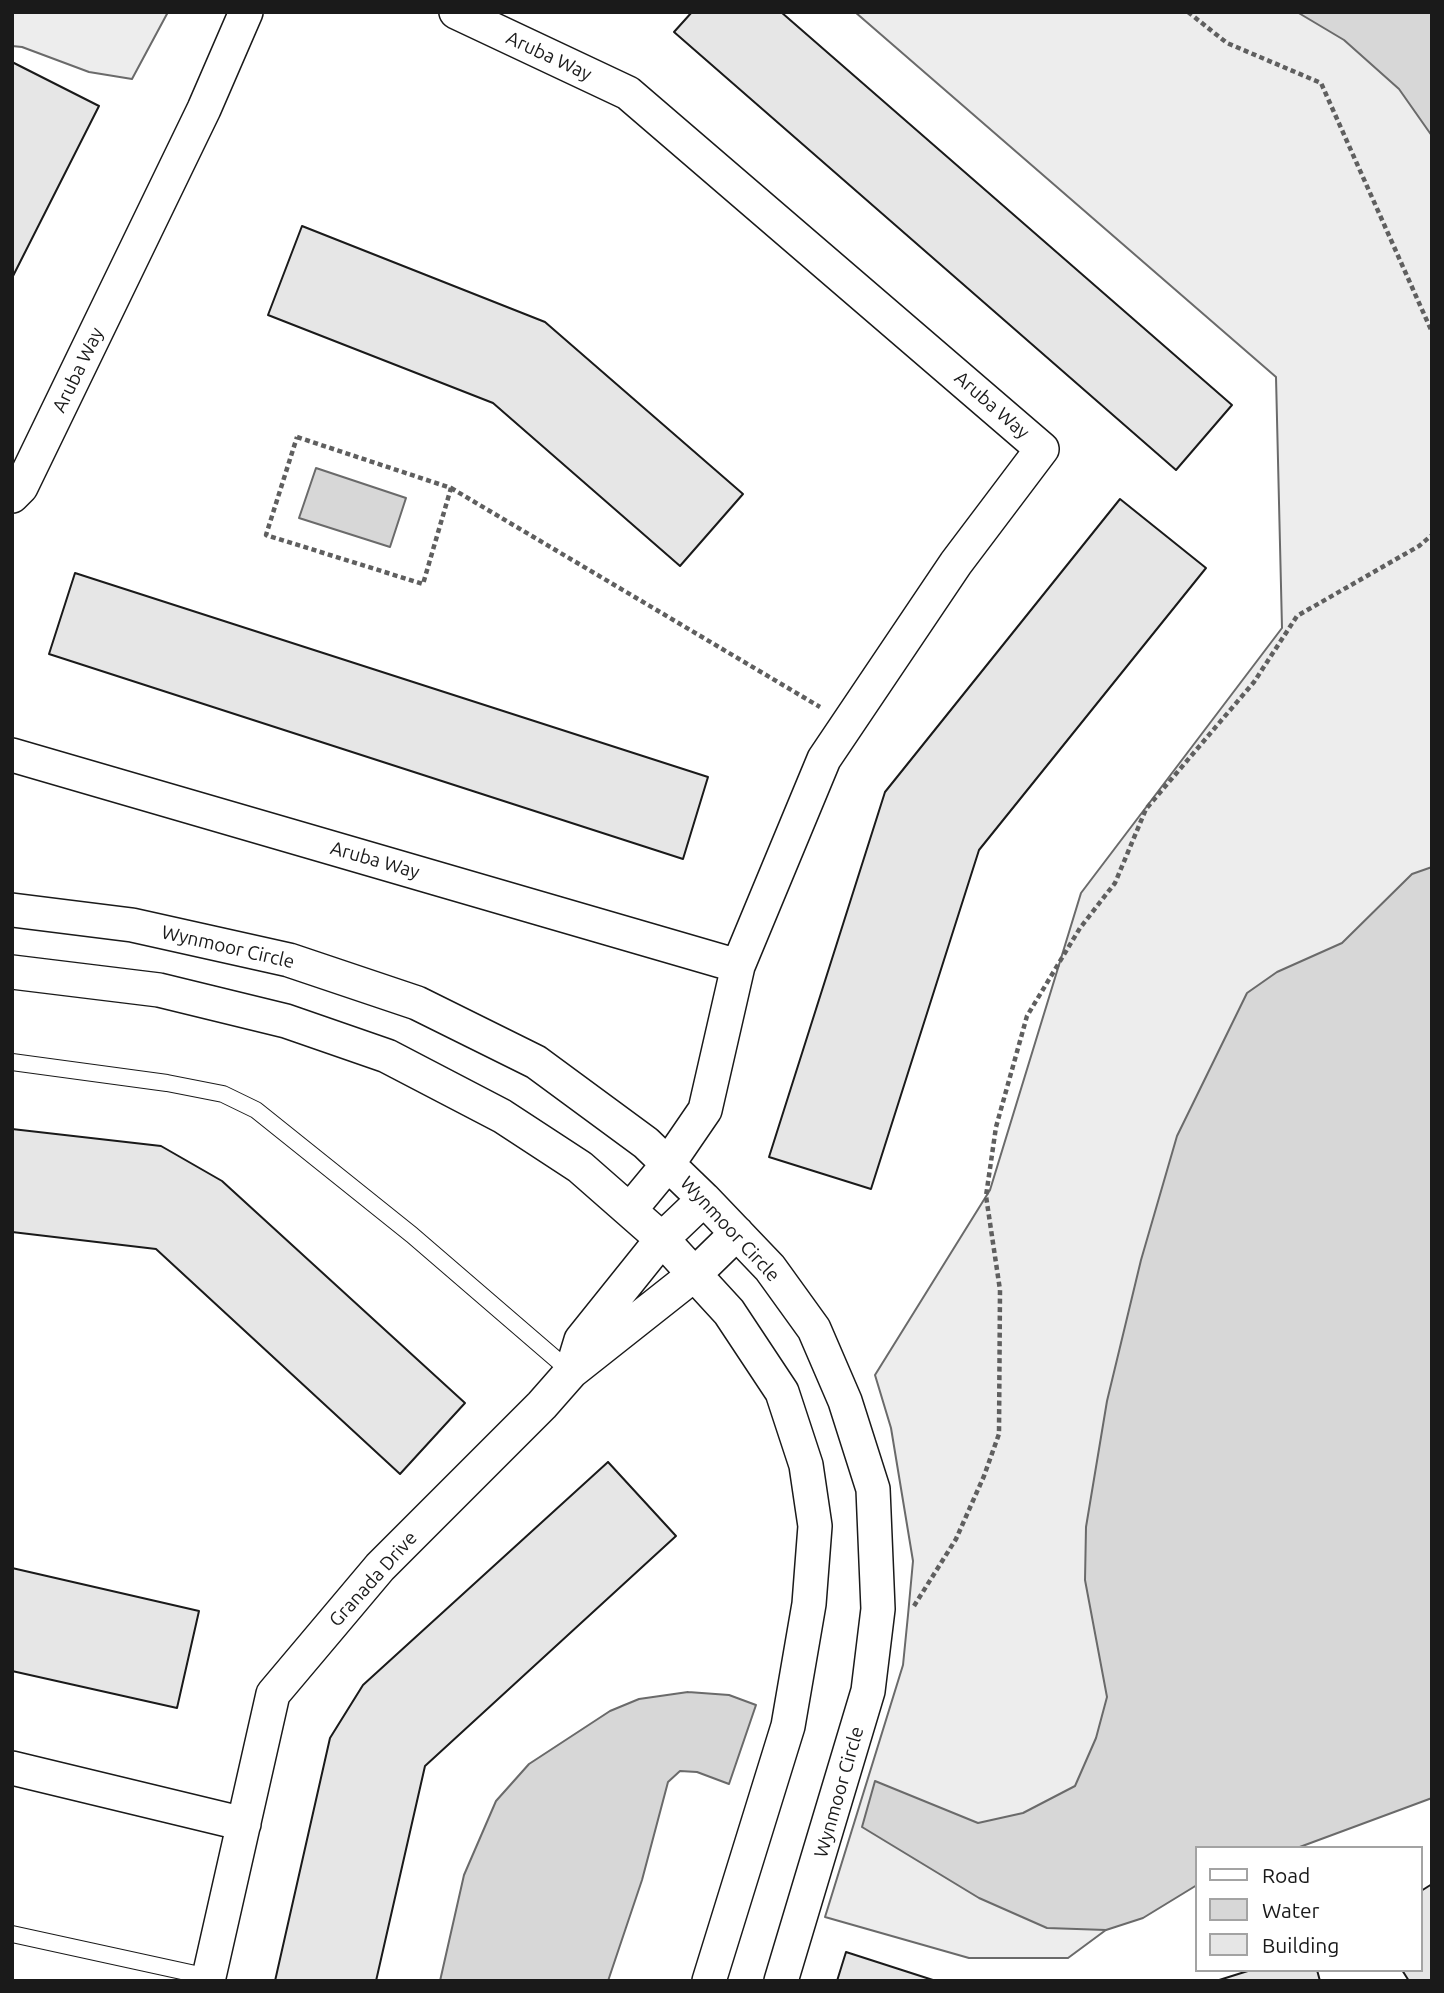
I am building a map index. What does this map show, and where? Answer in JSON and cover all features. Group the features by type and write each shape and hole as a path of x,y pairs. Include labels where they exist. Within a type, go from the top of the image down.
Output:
{"street":[{"name":"Aruba Way","path":"12,496 21,487 204,108 246,12"},
{"name":"Aruba Way","path":"456,12 628,93 1042,449 956,563 824,759 738,966 705,1110 668,1164 630,1209"},
{"name":"Aruba Way","path":"12,755 738,966"},
{"name":"Wynmoor Circle","path":"12,911 132,925 289,960 417,1003 536,1062 646,1143 668,1164 770,1268 814,1329 845,1401 873,1489 878,1609 869,1691 781,1981"},
{"path":"12,972 159,990 286,1021 387,1056 502,1116 580,1167 662,1239 729,1312 782,1392 806,1465 815,1526 809,1604 788,1726 709,1981"},
{"name":"Granada Drive","path":"571,1372 581,1340 662,1239 704,1199"},
{"name":"Granada Drive","path":"209,1979 273,1694 380,1567 542,1405 571,1372 695,1274 737,1233"},
{"path":"12,1768 244,1824"}],"lane":[{"path":"12,1062 167,1083 222,1094 256,1110 412,1235 571,1372"},
{"path":"12,1934 209,1979"}],"path":[{"path":"1188,12 1227,43 1321,83 1432,332"},
{"path":"452,488 423,584 266,535 297,438 452,488 848,723"},
{"path":"908,1615 956,1539 999,1434 1000,1290 986,1196 996,1127 1027,1016 1080,928 1115,883 1146,808 1254,682 1297,616 1419,546 1432,535"}],"shaded area":[{"path":"12,12 168,12 132,79 89,72 22,47 12,46"},
{"path":"855,12 1432,12 1432,1723 1201,1846 1196,1846 1183,1873 1068,1958 969,1958 825,1917 903,1665 913,1561 891,1428 875,1375 990,1190 1081,893 1282,628 1276,377"}],"water":[{"path":"1297,12 1432,12 1432,136 1399,89 1344,40"},
{"path":"316,468 406,498 390,547 299,518"},
{"path":"1432,867 1432,1798 1302,1846 1196,1846 1196,1886 1143,1918 1106,1930 1047,1928 979,1898 862,1827 875,1781 978,1823 1023,1813 1075,1786 1096,1738 1107,1697 1085,1580 1086,1527 1107,1401 1141,1260 1177,1136 1247,993 1277,972 1342,943 1412,874"},
{"path":"688,1692 729,1695 756,1705 729,1784 697,1772 680,1771 668,1782 642,1880 608,1981 440,1981 464,1875 496,1801 529,1764 610,1711 639,1699"}],"building":[{"path":"692,12 781,12 1232,405 1176,470 674,32"},
{"path":"12,62 99,106 12,278"},
{"path":"302,226 545,322 743,494 680,566 493,403 268,315"},
{"path":"1120,499 1206,568 979,850 871,1189 769,1157 885,792"},
{"path":"75,573 708,777 683,859 49,654"},
{"path":"12,1129 161,1146 222,1181 465,1403 400,1474 156,1249 12,1232"},
{"path":"608,1462 676,1536 425,1766 376,1981 275,1981 330,1738 363,1685"},
{"path":"12,1568 199,1611 177,1708 12,1671"},
{"path":"1432,1884 1432,1981 1409,1981 1403,1972 1423,1972 1423,1890"},
{"path":"846,1952 936,1981 837,1981"},
{"path":"1245,1972 1318,1972 1320,1981 1216,1981"}]}
